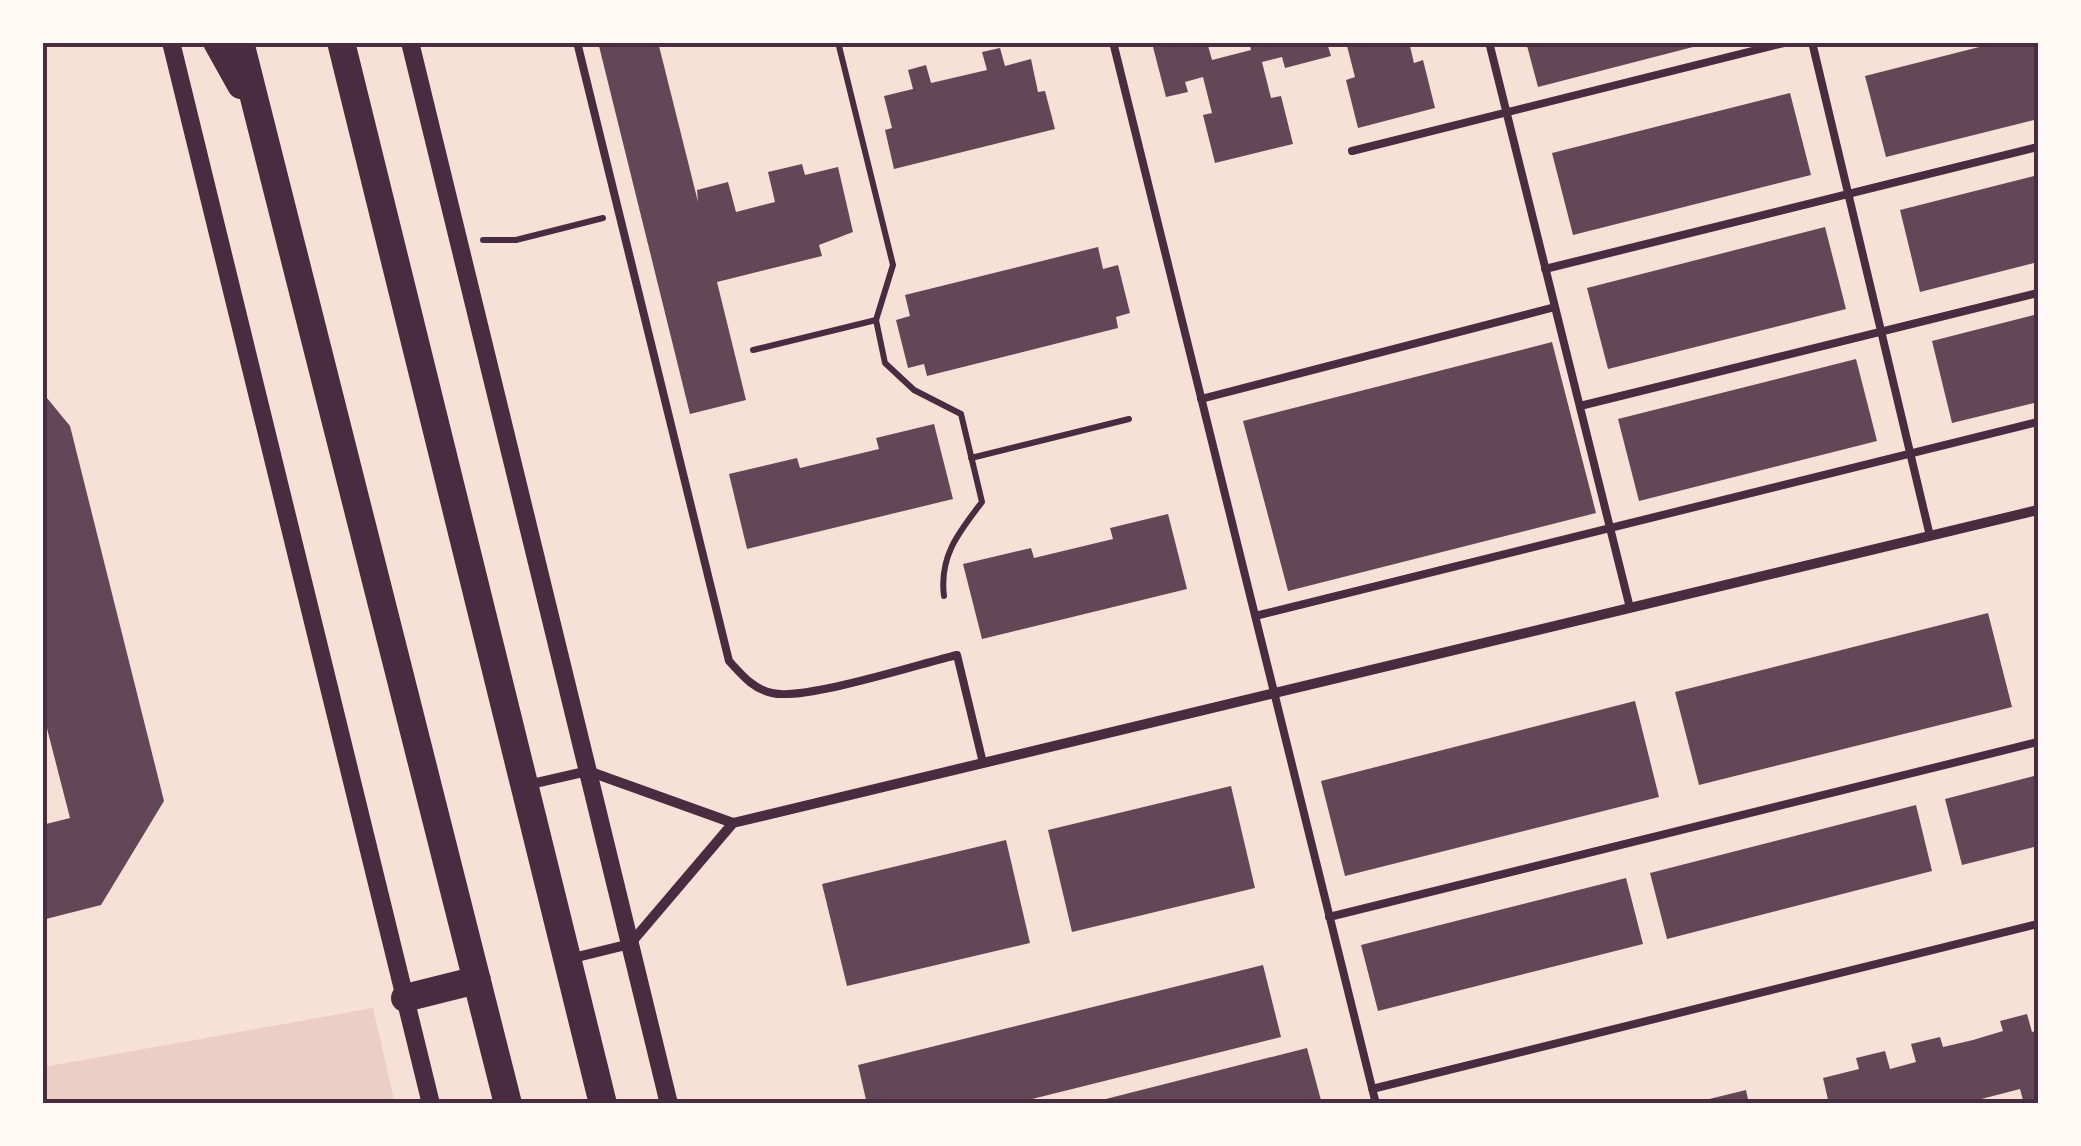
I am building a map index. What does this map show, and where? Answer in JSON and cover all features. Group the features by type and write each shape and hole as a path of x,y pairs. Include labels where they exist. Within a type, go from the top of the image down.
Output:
{"highway":[{"path":"217,42 259,117"},
{"path":"240,42 508,1104"},
{"path":"341,42 603,1104"},
{"path":"358,42 360,121"},
{"path":"405,998 477,980"}],"street":[{"path":"170,42 432,1104"},
{"path":"410,42 670,1104"},
{"path":"525,786 588,771 733,823 2038,510"},
{"path":"568,959 630,944 733,823"}],"lane":[{"path":"576,42 729,661 749,684 775,694 810,690 957,655 984,763"},
{"path":"1113,42 1376,1104"},
{"path":"1489,42 1630,608"},
{"path":"1352,151 1788,42"},
{"path":"1812,42 1930,536"},
{"path":"1546,269 2038,147"},
{"path":"1580,406 2038,293"},
{"path":"1201,399 1555,308"},
{"path":"1255,616 2038,422"},
{"path":"1329,917 2038,742"},
{"path":"1372,1088 2038,924"}],"path":[{"path":"838,42 892,264 876,320 885,362 914,390 961,414 982,502 956,536 940,568 944,596"},
{"path":"458,240 516,240 619,214"},
{"path":"753,350 876,320"},
{"path":"972,458 1129,418"}],"shaded area":[{"path":"373,1008 395,1103 43,1103 43,1067"}],"building":[{"path":"598,42 658,42 698,202 697,190 728,182 736,212 775,202 768,172 802,164 805,175 838,167 853,232 819,245 822,256 717,282 746,400 690,414"},
{"path":"1171,42 1207,42 1212,60 1251,50 1249,42 1338,44 1328,46 1331,56 1285,68 1282,57 1262,62 1271,98 1281,96 1293,144 1215,163 1203,115 1212,113 1203,77 1185,82 1188,92 1166,97 1153,47"},
{"path":"1346,42 1409,42 1414,63 1423,60 1435,108 1358,128 1346,80 1355,77"},
{"path":"1526,42 1692,42 1693,47 1538,87"},
{"path":"1999,42 2038,42 2038,119 1886,157 1865,76"},
{"path":"1000,48 1005,66 1031,59 1038,92 1045,91 1055,129 894,169 885,130 892,128 884,96 913,89 908,70 926,65 931,83 987,70 982,52"},
{"path":"1790,93 1811,175 1573,235 1552,153"},
{"path":"2038,175 2038,262 1920,292 1900,210"},
{"path":"1825,227 1846,309 1608,369 1587,288"},
{"path":"1098,247 1103,269 1118,265 1130,313 1116,317 1118,328 927,376 924,364 908,368 896,320 910,316 905,295"},
{"path":"2038,314 2038,402 1952,423 1932,341"},
{"path":"1552,342 1596,513 1288,591 1243,421"},
{"path":"1856,359 1877,441 1639,501 1618,419"},
{"path":"42,392 70,426 164,801 101,905 42,920 42,825 70,818 42,709"},
{"path":"934,424 953,499 747,549 729,474 797,458 800,468 879,449 876,438"},
{"path":"1168,514 1187,589 982,639 963,564 1031,548 1034,558 1113,539 1110,528"},
{"path":"1988,613 2012,707 1699,785 1675,692"},
{"path":"1635,701 1659,797 1345,876 1321,781"},
{"path":"2038,775 2038,846 1962,865 1945,799"},
{"path":"1231,786 1255,888 1072,932 1048,830"},
{"path":"1916,805 1932,871 1667,939 1650,873"},
{"path":"1006,840 1030,943 847,986 822,884"},
{"path":"1626,878 1643,944 1378,1011 1361,945"},
{"path":"1263,965 1281,1037 1012,1104 867,1104 858,1065"},
{"path":"2027,1014 2032,1032 2038,1030 2038,1104 2024,1104 2020,1089 1962,1104 1829,1104 1823,1078 1859,1069 1856,1058 1885,1051 1890,1069 1916,1062 1911,1044 1940,1037 1943,1047 1973,1040 2003,1031 2000,1021"},
{"path":"1307,1048 1322,1104 1094,1104 1094,1102"},
{"path":"1746,1090 1749,1104 1697,1102"}]}
